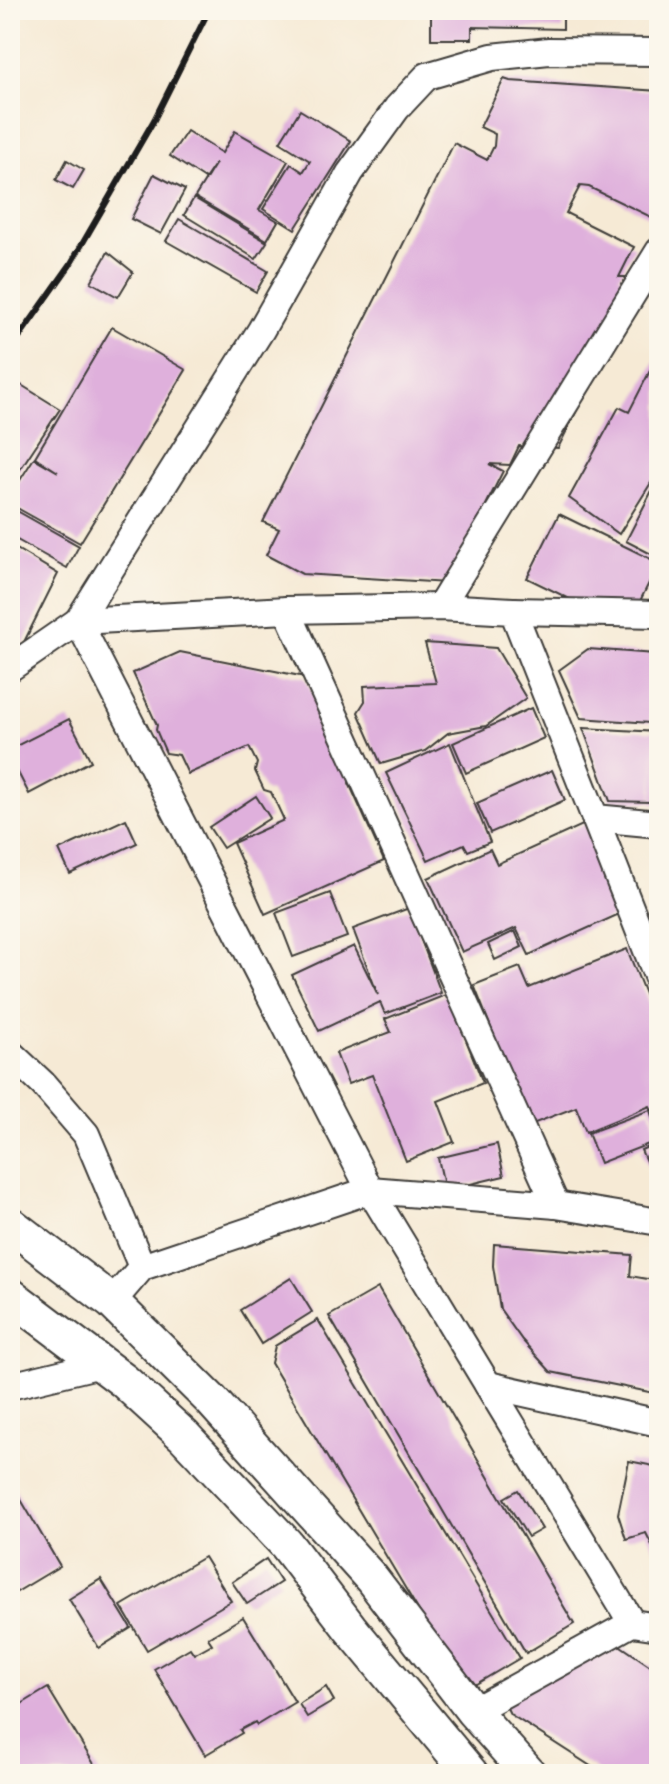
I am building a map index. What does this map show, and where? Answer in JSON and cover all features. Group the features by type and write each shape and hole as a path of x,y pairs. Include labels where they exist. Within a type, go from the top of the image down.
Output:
{"main road":[{"path":"10,1224 112,1302 211,1400 372,1579 473,1711 529,1774"},
{"path":"10,1295 124,1381 184,1436 286,1544 350,1628 471,1774"}],"street":[{"path":"10,668 78,621 261,330 350,173 397,108 427,76 492,57 549,51 659,52"},
{"path":"440,607 659,251"},
{"path":"78,621 287,610 440,607 659,614"},
{"path":"287,610 556,1205"},
{"path":"513,611 659,981"},
{"path":"78,621 370,1190 632,1623"},
{"path":"595,818 659,824"},
{"path":"10,1053 43,1084 86,1134 142,1267"},
{"path":"112,1302 142,1267 370,1190 556,1205 659,1222"},
{"path":"10,1386 101,1364"},
{"path":"488,1385 659,1423"},
{"path":"473,1711 632,1623 659,1627"}],"building":[{"path":"431,10 659,10 659,16 563,15 563,29 472,27 472,39 431,39"},
{"path":"504,79 659,91 659,205 653,218 589,187 580,186 566,213 634,247 619,277 632,277 642,282 558,448 519,446 510,465 489,464 503,471 447,583 302,574 266,555 279,529 263,522 454,143 487,160 494,146 495,134 480,127"},
{"path":"300,110 351,141 295,229 263,209 291,164 303,172 310,161 280,142"},
{"path":"187,131 222,153 235,131 288,161 259,210 278,221 267,240 195,197 216,163 205,179 170,156"},
{"path":"67,160 84,170 73,189 56,180"},
{"path":"154,174 185,190 161,234 131,219"},
{"path":"194,198 267,242 256,259 184,215"},
{"path":"179,219 268,271 256,292 166,241"},
{"path":"108,252 133,272 118,297 91,282"},
{"path":"112,327 186,370 80,543 10,504 10,496 34,458 58,472 35,457"},
{"path":"659,353 659,470 619,534 569,498 619,407 629,412"},
{"path":"18,383 60,409 10,480 10,396"},
{"path":"659,477 659,558 626,541"},
{"path":"10,507 79,546 67,568 10,536"},
{"path":"559,514 659,563 627,627 527,578"},
{"path":"10,545 58,574 24,642 10,651"},
{"path":"425,643 496,648 526,698 486,726 448,733 425,751 381,764 358,712 365,701 364,686 436,683"},
{"path":"588,649 655,654 650,723 581,718 559,670"},
{"path":"180,652 305,677 384,861 265,914 233,843 284,820 271,792 264,790 249,747 188,774 179,755 166,753 133,673"},
{"path":"657,686 659,728 654,728"},
{"path":"531,708 544,738 466,773 453,743"},
{"path":"69,719 91,761 29,794 10,757 10,749"},
{"path":"583,728 659,732 659,804 652,804 655,736 651,802 610,801"},
{"path":"450,743 490,842 468,851 464,844 428,860 386,773"},
{"path":"552,770 565,800 490,833 477,803"},
{"path":"256,796 270,818 223,848 209,827"},
{"path":"126,819 137,843 70,874 59,850"},
{"path":"587,823 626,911 529,955 516,928 462,952 428,878 490,849 497,864"},
{"path":"330,893 347,937 293,957 276,913"},
{"path":"409,908 441,993 385,1014 380,1002 319,1031 292,975 354,946 378,995 353,929"},
{"path":"515,931 522,947 495,960 488,944"},
{"path":"627,949 659,1029 659,1125 650,1106 586,1132 576,1107 530,1125 474,985 520,967 529,988"},
{"path":"448,994 483,1083 438,1101 454,1142 406,1161 372,1075 348,1084 336,1053 391,1032 385,1019"},
{"path":"650,1110 659,1140 600,1163 588,1133"},
{"path":"659,1142 659,1191 641,1150"},
{"path":"497,1144 504,1176 445,1190 438,1158"},
{"path":"494,1244 632,1255 630,1276 659,1281 659,1394 551,1372 522,1340 500,1309 493,1266"},
{"path":"291,1278 312,1312 261,1344 240,1310"},
{"path":"378,1288 574,1624 526,1653 329,1316"},
{"path":"318,1320 520,1658 466,1690 271,1363 275,1346"},
{"path":"629,1461 659,1467 659,1559 646,1533 626,1539 618,1514"},
{"path":"10,1481 60,1566 10,1596"},
{"path":"518,1490 542,1529 528,1537 504,1498"},
{"path":"204,1557 231,1601 147,1650 121,1606"},
{"path":"266,1559 281,1582 247,1604 232,1582"},
{"path":"101,1579 131,1628 99,1648 69,1599"},
{"path":"243,1617 295,1702 257,1725 255,1722 240,1730 242,1733 205,1755 154,1669 190,1648 194,1654 212,1644 208,1638"},
{"path":"615,1642 649,1665 659,1667 659,1774 640,1771 638,1774 603,1774 510,1714 502,1698"},
{"path":"326,1687 334,1701 307,1717 299,1704"},
{"path":"48,1688 100,1774 10,1774 10,1711"}],"railway":[{"path":"10,350 70,265 154,120 209,10"}]}
